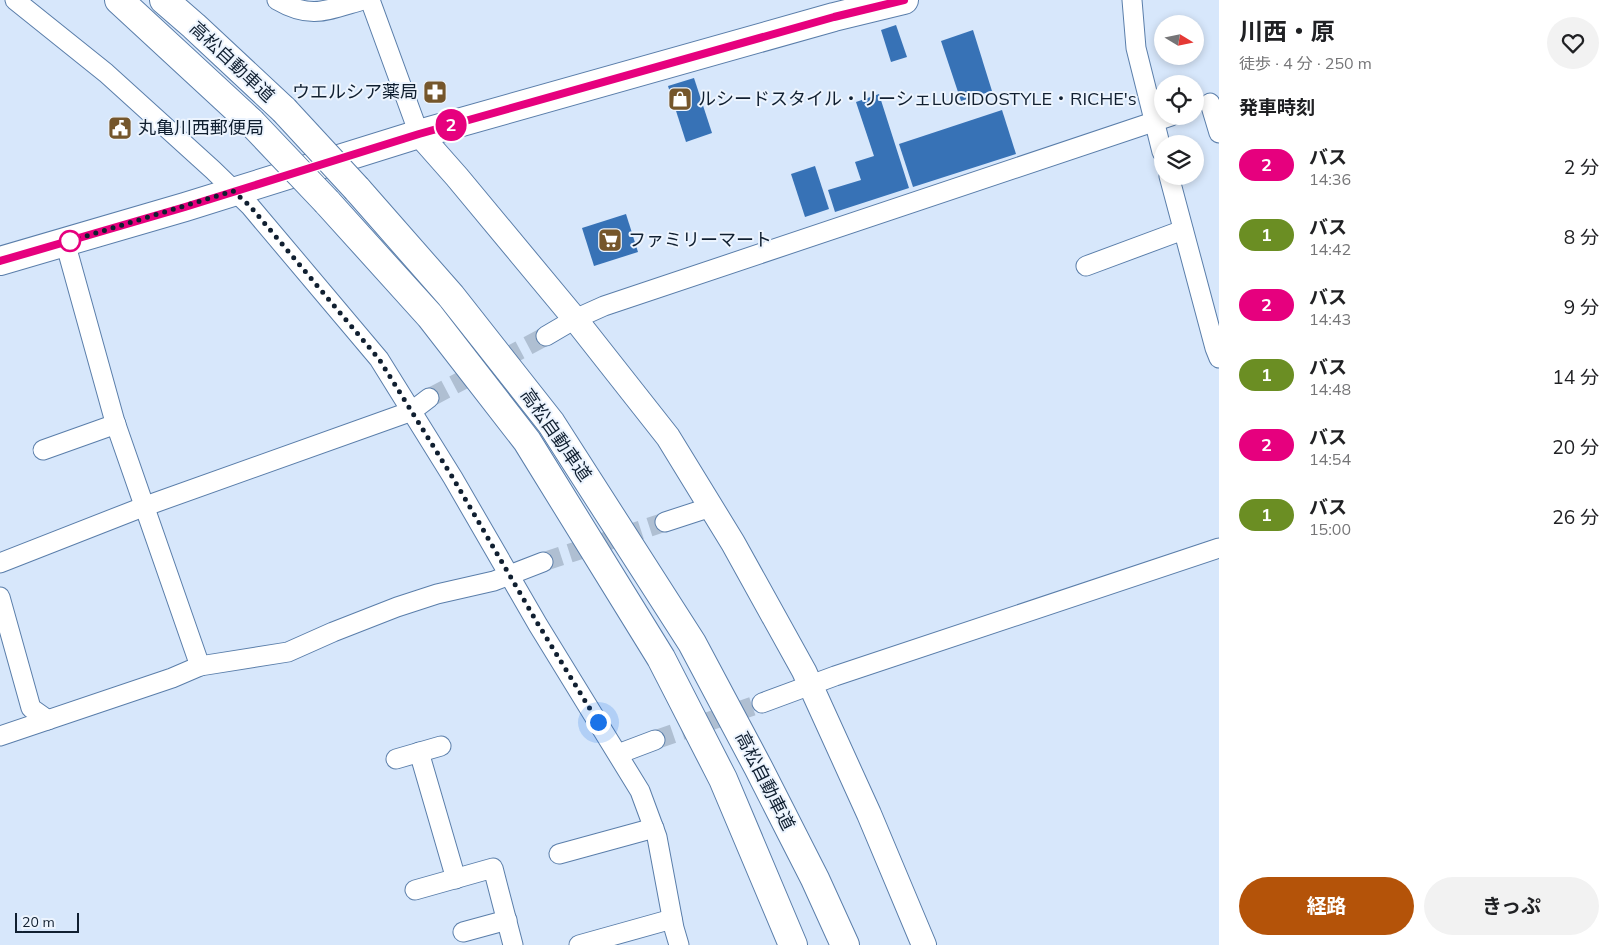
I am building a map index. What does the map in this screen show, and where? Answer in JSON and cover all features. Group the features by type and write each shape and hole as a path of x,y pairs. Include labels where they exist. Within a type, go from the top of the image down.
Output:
{"main road":[{"name":"高松自動車道","path":"119,0 251,122 327,202 430,316 527,441 660,658 723,779 793,945"},
{"name":"高松自動車道","path":"164,0 284,110 358,189 451,296 550,423 692,643 815,879 845,945"},
{"path":"0,261 419,134 834,17 904,0"}],"street":[{"path":"277,0 292,8 310,13 330,10 363,0"},
{"path":"370,0 419,134 575,319 668,437 733,543 810,684 869,814 921,944"},
{"path":"1132,0 1136,48 1154,95"},
{"path":"17,1 106,73 214,170 250,206 379,359 453,478 509,575 640,791 657,837 672,919 679,945"},
{"path":"1208,104 1219,134"},
{"path":"546,336 575,319 604,306 1154,122"},
{"path":"1171,185 1219,358"},
{"path":"1086,266 1183,230"},
{"path":"65,242 116,424 143,507 200,666"},
{"path":"0,563 143,507 412,411 429,398"},
{"path":"43,450 116,424"},
{"path":"665,522 711,507"},
{"path":"762,703 810,684 1219,548"},
{"path":"0,736 172,678 200,666 288,652 397,607 436,594 494,580 543,562"},
{"path":"0,597 31,708 48,720"},
{"path":"618,754 655,740"},
{"path":"396,759 441,746"},
{"path":"420,752 456,879"},
{"path":"559,854 654,828"},
{"path":"415,890 493,868 513,945"},
{"path":"579,945 672,919"},
{"path":"463,932 507,920"}],"building":[{"path":"896,25 907,57 891,62 881,30"},
{"path":"973,30 992,91 961,101 941,41"},
{"path":"694,78 712,133 686,142 668,86"},
{"path":"879,94 909,188 835,212 828,190 861,180 855,162 874,156 856,102"},
{"path":"1002,110 1016,154 913,187 899,144"},
{"path":"815,166 829,209 805,217 791,174"},
{"name":"ファミリーマート","path":"626,214 638,252 594,266 582,228"}],"tunnel":[{"path":"429,398 546,336"},
{"path":"543,562 665,522"},
{"path":"655,740 762,703"}],"bus line":[{"name":"2","path":"0,261 185,207 244,187 419,134 834,17 904,0"}],"place":[{"name":"ウエルシア薬局","path":"435,92"},
{"name":"ルシードスタイル・リーシェLUCIDOSTYLE・RICHE's","path":"680,99"},
{"name":"丸亀川西郵便局","path":"120,128"},
{"name":"ファミリーマート","path":"610,240"}],"route":[{"path":"70,241 233,191 250,206 379,359 453,478 538,624 598,722"}]}
